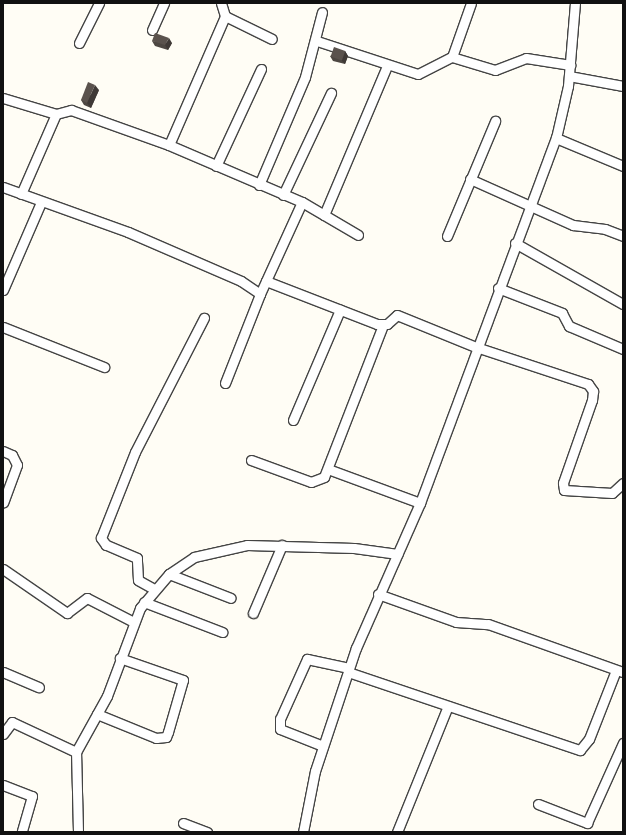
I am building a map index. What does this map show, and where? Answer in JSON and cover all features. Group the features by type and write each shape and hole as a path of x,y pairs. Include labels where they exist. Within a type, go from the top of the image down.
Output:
{"street":[{"path":"79,43 99,3"},
{"path":"152,30 164,3"},
{"path":"169,146 225,16 221,3"},
{"path":"452,57 471,3"},
{"path":"302,832 324,746 348,670 378,594 398,554 420,503 476,347 529,205 556,138 569,76 575,3"},
{"path":"259,184 305,78 317,41 322,12"},
{"path":"225,16 272,39"},
{"path":"317,41 387,66 418,74 452,57 495,70 526,58 570,65"},
{"path":"324,215 387,66"},
{"path":"216,166 261,68"},
{"path":"569,76 623,86"},
{"path":"283,195 331,93"},
{"path":"3,109 5,99 56,114 71,110 169,146 302,202 358,235"},
{"path":"21,194 56,114"},
{"path":"447,236 495,121"},
{"path":"556,138 623,166"},
{"path":"470,179 573,225 606,229 623,236"},
{"path":"3,187 41,202 128,232 241,281 260,294"},
{"path":"3,290 41,202"},
{"path":"225,383 260,294 302,202"},
{"path":"515,243 623,304"},
{"path":"266,281 383,325"},
{"path":"498,288 562,313 568,326 623,349"},
{"path":"293,420 340,310"},
{"path":"251,460 310,482 324,477 383,325 397,315 476,347 588,384 593,391 592,400 563,483 564,490 612,493 623,483"},
{"path":"154,589 138,580 137,558 106,545 101,538 135,452 204,318"},
{"path":"3,327 104,367"},
{"path":"3,451 12,455 17,465 3,503"},
{"path":"328,469 420,503"},
{"path":"78,832 76,752 97,714 134,622 144,602 169,574 194,557 211,551 247,545 282,545 398,554"},
{"path":"253,613 282,545"},
{"path":"3,569 67,613 87,598 134,622"},
{"path":"169,574 231,598"},
{"path":"324,746 280,729 280,719 307,659 348,670 448,706 580,750 589,739 620,671 488,624 456,622 378,594"},
{"path":"144,602 222,632"},
{"path":"97,714 156,738 166,737 183,680 120,658"},
{"path":"3,672 39,687"},
{"path":"397,832 448,706"},
{"path":"3,734 12,722 76,752"},
{"path":"538,804 587,823 623,743"},
{"path":"3,785 32,796 22,832"},
{"path":"183,823 207,832"}],"building":[{"path":"155,33 169,38 165,45 152,41"},
{"path":"334,47 345,51 342,61 331,56"},
{"path":"88,82 95,85 87,103 81,100"}]}
